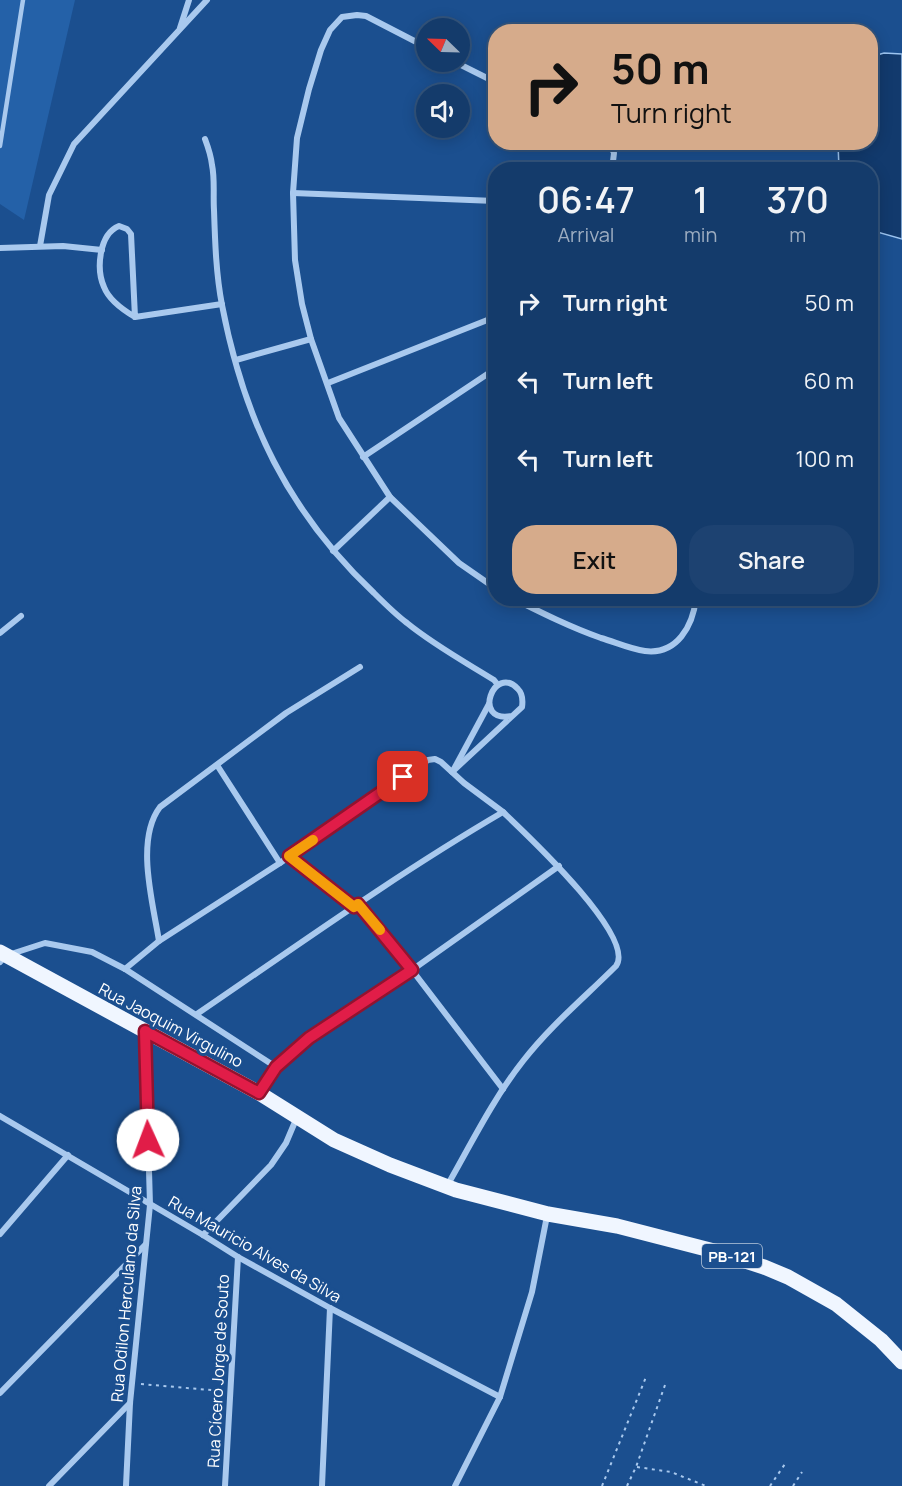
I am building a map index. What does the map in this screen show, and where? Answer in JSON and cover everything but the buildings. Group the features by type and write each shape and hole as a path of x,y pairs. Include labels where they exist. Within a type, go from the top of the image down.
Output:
{"main road":[{"name":"Rua Jaoquim Virgulino","path":"2,957 259,1093 334,1140 390,1165 451,1188"},
{"name":"PB-121","path":"451,1188 541,1212 617,1226 714,1251 788,1276 837,1304 881,1340 902,1362"}],"street":[{"path":"179,30 189,0"},
{"path":"40,246 49,195 74,144 207,0"},
{"path":"416,42 366,16 348,15 330,30 309,89 297,138 292,193 295,260 302,304 311,339 339,418 390,497 459,563 488,583"},
{"path":"470,70 488,78"},
{"path":"205,138 212,166 215,235 222,304 257,430 273,461 302,511 333,551 360,580 405,622 443,649 494,680 498,685"},
{"path":"292,193 488,201"},
{"path":"135,317 131,234 127,229 116,226 108,234 102,250 100,272 104,288 113,301 135,317 222,304"},
{"path":"0,248 40,246 102,250"},
{"path":"328,383 488,320"},
{"path":"236,360 311,339"},
{"path":"363,457 488,374"},
{"path":"333,551 390,497"},
{"path":"528,606 569,627 647,651 668,648 680,640 694,615 695,606"},
{"path":"0,633 21,616"},
{"path":"159,942 147,840 153,816 160,807 286,713 360,667"},
{"path":"511,684 521,693 522,707 452,772 489,704 490,693 498,685 511,684"},
{"path":"489,704 492,711 498,715 512,716"},
{"path":"125,969 159,942 280,863 428,760 435,759 503,812 560,866 609,930 618,946 619,962 539,1041 503,1089 451,1188"},
{"path":"217,765 280,863"},
{"path":"197,1014 356,905 503,812"},
{"path":"289,856 356,905 412,970 503,1089"},
{"path":"259,1093 276,1067 309,1038 412,970 560,866"},
{"path":"2,957 45,943 92,952 125,969 197,1014 276,1067"},
{"name":"Rua Odilon Herculano da Silva","path":"126,1486 130,1403 150,1205 145,1031"},
{"name":"Rua Mauricio Alves da Silva","path":"0,1116 203,1234 238,1257 500,1397"},
{"path":"203,1234 271,1165 285,1143 297,1116"},
{"path":"0,1234 68,1155"},
{"path":"455,1486 500,1397 532,1292 541,1212"},
{"path":"0,1393 147,1243"},
{"name":"Rua Cícero Jorge de Souto","path":"225,1486 238,1257"},
{"path":"322,1486 330,1308"},
{"path":"49,1486 130,1403"}],"lane":[{"path":"0,146 24,0"}],"path":[{"path":"602,1486 646,1377"},
{"path":"132,1383 231,1392"},
{"path":"627,1486 636,1467 665,1384"},
{"path":"770,1486 785,1464"},
{"path":"636,1467 671,1472 706,1486"},
{"path":"793,1486 802,1472"}],"shaded area":[{"path":"0,0 75,0 24,220 0,204"},
{"path":"902,54 902,239 878,232 878,162 839,162 838,150 878,150 878,55"}],"slow traffic":[{"path":"313,840 289,856 354,907 358,904 380,930"}],"route":[{"path":"148,1140 145,1031 259,1093 276,1067 309,1038 412,970 358,904 354,907 289,856 403,777"}]}
